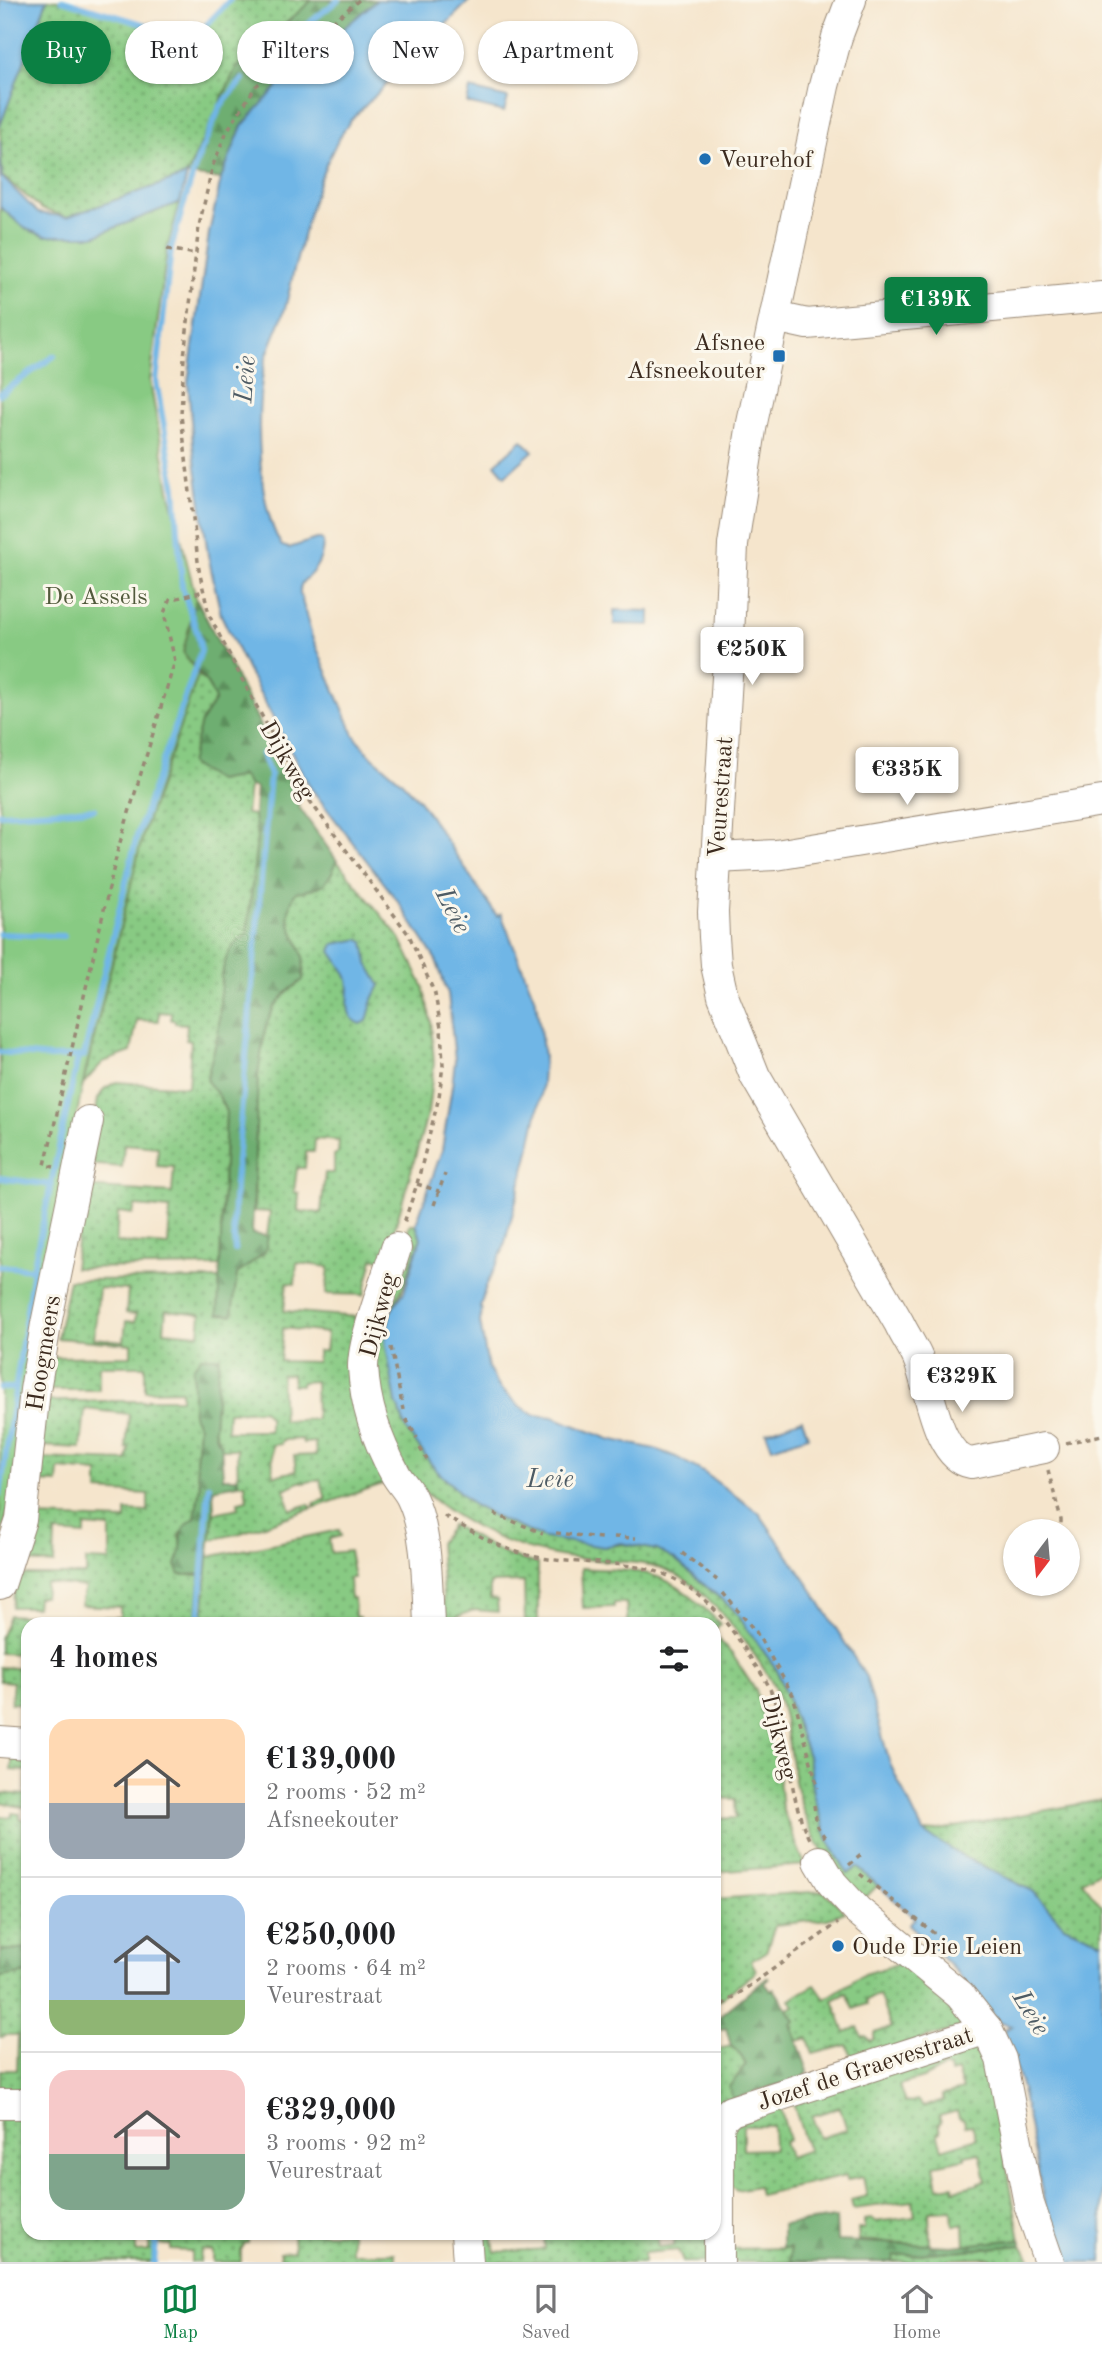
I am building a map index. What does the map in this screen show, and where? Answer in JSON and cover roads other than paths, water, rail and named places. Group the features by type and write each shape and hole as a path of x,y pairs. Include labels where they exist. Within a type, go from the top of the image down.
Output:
{"street":[{"name":"Veurestraat","path":"851,0 837,37 824,86 744,463 733,545 713,912 716,965 737,1038 755,1076 919,1361 925,1388 952,1453 961,1461 971,1463 1044,1448"},
{"path":"775,317 807,324 1102,297"},
{"path":"716,858 776,856 1102,801"},
{"name":"Hoogmeers","path":"0,1585 20,1520 46,1324 88,1121"},
{"name":"Dijkweg","path":"396,1248 371,1328 363,1364 373,1427 396,1475 411,1498 425,1545 429,1617"},
{"path":"0,1742 21,1744"},
{"path":"820,1861 832,1883 857,1910 960,1995 987,2029 1001,2059 1029,2204 1049,2262"},
{"name":"Jozef de Graevestraat","path":"721,2120 731,2111 987,2029"},
{"path":"0,2104 21,2104"},
{"path":"466,2240 468,2262"},
{"name":"Jozef de Graevestraat","path":"719,2240 719,2262"}],"water":[{"path":"0,0 47,0 39,21 21,21 21,70 0,126"},
{"name":"Leie","path":"377,0 470,0 449,21 368,21 368,84 387,84 351,120 340,137 323,173 310,211 284,311 265,362 260,405 260,456 267,506 273,528 282,546 289,548 316,539 323,542 319,560 314,570 302,582 300,593 312,637 354,735 369,754 419,800 497,916 501,914 536,1002 544,1056 541,1096 503,1250 485,1289 480,1308 488,1368 499,1387 518,1405 534,1415 553,1417 609,1439 655,1449 676,1457 703,1472 759,1513 813,1591 866,1677 890,1764 923,1832 964,1857 1033,1891 1064,1926 1102,1942 1102,2262 1061,2262 1046,2212 1022,2089 1004,2030 1012,2026 1000,2023 956,1972 909,1924 915,1918 857,1867 848,1874 827,1838 813,1794 808,1756 777,1670 733,1609 675,1560 657,1550 621,1543 604,1547 544,1538 473,1505 435,1469 407,1431 396,1402 385,1341 390,1312 404,1292 421,1238 416,1224 442,1150 455,1060 448,994 436,960 397,900 310,787 221,615 208,555 193,446 188,382 209,233 221,179 242,126 280,84 354,84 352,21"},
{"path":"470,89 508,98 504,112 467,103"},
{"path":"0,140 2,177 38,213 67,217 187,175 180,202 94,236 45,236 26,229 0,207"},
{"path":"522,440 533,451 505,476 495,464"},
{"path":"614,610 650,611 650,625 614,624"},
{"path":"360,939 364,942 368,964 380,985 367,1021 361,1024 351,1016 348,980 331,951 334,944"},
{"path":"802,1419 808,1436 772,1448 766,1432"}],"waterway":[{"path":"62,0 193,39 230,0"},
{"path":"312,21 338,0"},
{"path":"0,1052 50,1057 84,1056 137,836 201,651 182,587 175,488 156,381 171,249 197,161 220,107 239,84"},
{"path":"0,394 54,356"},
{"path":"235,1250 235,1185 270,775 262,754"},
{"path":"0,814 94,809"},
{"path":"0,934 64,936"},
{"path":"0,1494 33,1269 78,1057"},
{"path":"0,1178 52,1185"},
{"path":"0,1266 33,1269"},
{"path":"0,1388 16,1388"},
{"path":"200,1617 209,1486"},
{"path":"154,2262 156,2240"}],"place":[{"name":"Veurehof","path":"705,159"},
{"name":"Afsnee Afsneekouter","path":"779,356"},
{"name":"Oude Drie Leien","path":"838,1946"}],"park label":[{"name":"De Assels","path":"96,596"}]}
